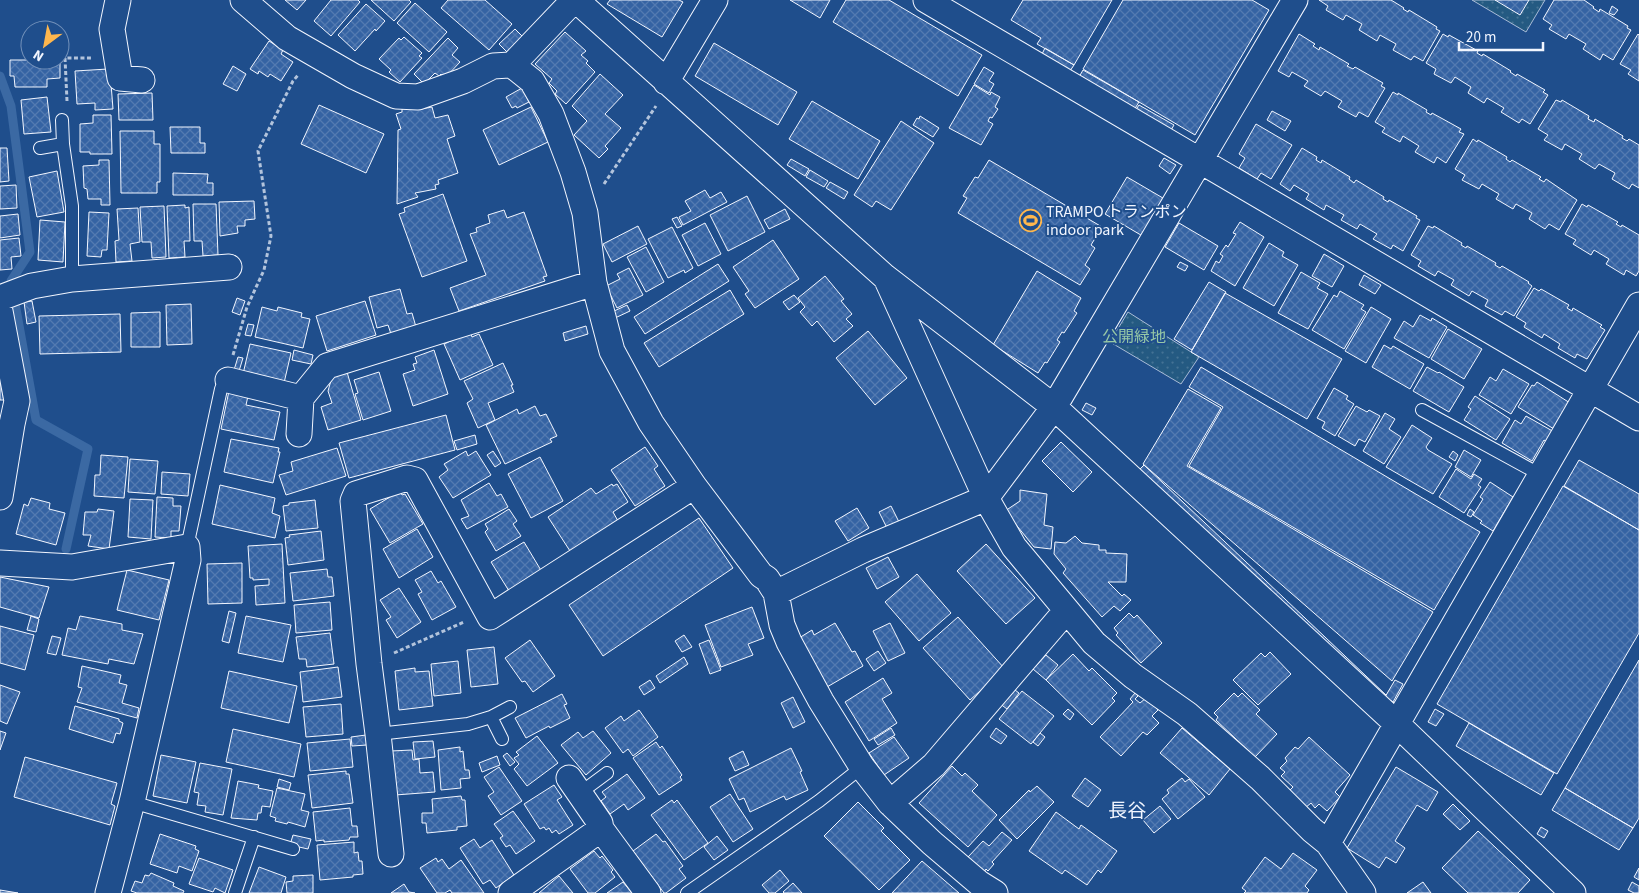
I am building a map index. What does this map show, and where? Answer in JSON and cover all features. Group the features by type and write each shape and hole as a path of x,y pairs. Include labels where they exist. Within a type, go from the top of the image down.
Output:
{"street":[{"path":"118,0 112,29 120,78 142,80"},
{"path":"243,0 287,38 353,76 396,96 418,97 463,81 493,66 512,65 532,81 551,114 573,172 585,213 594,282 612,350 651,424 694,486 776,593 782,625 789,642 821,701 862,767 890,803 979,883 995,893"},
{"path":"512,65 575,0 885,277 1054,407 1397,724 1573,893"},
{"path":"668,83 715,0"},
{"path":"926,0 1639,418"},
{"path":"776,593 832,576 986,498 1054,407 1295,0"},
{"path":"0,298 32,286 72,279 229,267"},
{"path":"885,277 986,498 1014,547 1094,643 1133,676 1187,714 1260,778 1312,830 1328,843 1363,893"},
{"path":"299,434 301,398 327,366 594,282"},
{"path":"1328,843 1639,305"},
{"path":"0,311 17,401 0,498"},
{"path":"228,380 301,398"},
{"path":"390,854 397,827 378,734 369,664 353,501 356,494 407,478 415,480 490,617 694,486"},
{"path":"0,563 72,567 187,547 188,560 132,802 108,893"},
{"path":"890,803 934,765 1066,611"},
{"path":"575,785 600,822 601,828 648,893"},
{"path":"511,893 601,828"}],"lane":[{"path":"62,120 63,144 72,206 72,279"},
{"path":"40,148 63,144"},
{"path":"187,547 221,389 225,380 228,380"},
{"path":"1422,410 1540,475"},
{"path":"378,734 468,724 510,707"},
{"path":"491,716 502,739"},
{"path":"687,893 819,801 862,767"},
{"path":"575,785 607,773"},
{"path":"132,802 293,849"},
{"path":"235,893 254,837"}],"path":[{"path":"228,380 228,371 247,307 264,270 271,236 258,151 293,81 316,55"},
{"path":"62,120 67,114 65,58 117,58"},
{"path":"585,213 668,83"},
{"path":"369,664 488,612"}],"green space":[{"path":"1472,0 1545,0 1526,32"},
{"name":"公開緑地","path":"1128,312 1199,357 1181,384 1110,342"}],"building":[{"path":"285,0 306,0 297,10"},
{"path":"331,0 358,0 360,2 331,36 314,21"},
{"path":"371,0 409,0 411,2 394,21"},
{"path":"448,0 485,0 512,24 489,50 441,8"},
{"path":"610,0 679,0 683,2 662,37 607,4"},
{"path":"790,0 830,0 820,18"},
{"path":"846,0 889,0 982,55 958,96 833,22"},
{"path":"1023,0 1112,0 1074,65 1037,44 1041,38 1011,20"},
{"path":"1123,0 1252,0 1269,10 1195,135 1083,69"},
{"path":"1319,0 1391,0 1408,12 1409,10 1437,27 1436,29 1440,31 1423,61 1414,56 1411,60 1393,50 1396,44 1380,35 1377,41 1359,30 1362,24 1346,15 1343,20 1326,10 1328,6"},
{"path":"1495,0 1529,0 1520,15"},
{"path":"1554,0 1584,0 1599,12 1600,9 1628,26 1627,28 1631,30 1613,60 1603,54 1600,60 1583,49 1586,44 1569,34 1566,39 1549,29 1552,25 1543,19"},
{"path":"415,3 447,32 429,52 397,23"},
{"path":"366,4 385,21 355,51 338,35"},
{"path":"1612,6 1618,10 1614,15 1609,13"},
{"path":"515,29 525,39 509,54 499,44"},
{"path":"565,32 586,51 581,55 588,61 586,63 595,72 566,104 555,94 557,91 549,83 552,79 535,64"},
{"path":"1299,34 1315,44 1313,46 1319,50 1320,47 1349,64 1347,66 1353,69 1355,67 1383,83 1381,86 1385,88 1368,117 1359,112 1356,117 1338,107 1342,101 1325,91 1321,96 1304,86 1308,81 1292,72 1289,77 1278,71"},
{"path":"1443,34 1448,37 1449,35 1478,51 1477,53 1482,56 1483,54 1511,71 1516,76 1517,74 1545,90 1543,92 1548,95 1530,124 1522,119 1519,123 1501,112 1504,108 1487,98 1484,103 1468,93 1471,87 1455,77 1451,83 1434,74 1436,69 1426,63"},
{"path":"1638,34 1639,81 1628,74 1631,70 1620,64"},
{"path":"404,37 422,53 419,56 422,58 400,82 379,59 399,38 401,40"},
{"path":"448,38 458,48 452,55 460,62 445,78 441,74 439,76 435,73 424,84 414,74"},
{"path":"269,41 283,50 281,54 293,62 281,81 270,74 268,77 259,71 258,74 250,69"},
{"path":"714,43 797,92 778,125 695,76"},
{"path":"1045,48 1074,65 1070,71 1042,54"},
{"path":"10,60 20,60 20,70 60,70 60,78 47,79 47,87 15,87 14,76 10,76"},
{"path":"233,66 246,74 237,91 223,84"},
{"path":"984,67 994,73 989,81 994,84 989,93 974,84"},
{"path":"108,69 110,71 113,109 95,110 95,103 77,104 75,71"},
{"path":"1083,70 1139,102 1134,110 1079,77"},
{"path":"600,74 623,95 605,114 621,128 605,146 608,149 599,158 574,135 587,121 572,106"},
{"path":"974,85 990,95 991,92 1000,97 995,107 998,109 988,121 993,124 981,145 949,128"},
{"path":"522,88 529,102 517,108 516,106 512,108 506,97"},
{"path":"1393,92 1427,110 1426,112 1431,115 1432,113 1461,129 1459,132 1464,134 1446,163 1437,157 1434,163 1415,152 1419,146 1403,136 1400,142 1382,132 1385,128 1375,122"},
{"path":"152,93 153,120 119,120 118,94"},
{"path":"47,97 51,132 24,134 21,100"},
{"path":"1556,100 1561,102 1562,100 1589,116 1588,119 1594,122 1595,119 1623,136 1622,138 1627,141 1629,139 1639,145 1639,188 1632,184 1629,189 1612,179 1615,173 1599,164 1595,169 1579,159 1582,154 1565,144 1562,150 1544,140 1548,135 1538,129"},
{"path":"812,101 880,141 858,179 789,139"},
{"path":"319,105 384,134 366,173 301,144"},
{"path":"419,105 421,109 432,107 435,118 448,115 455,136 447,139 458,173 438,180 439,184 435,185 436,189 415,193 418,197 397,204 398,130 401,129 396,114 402,112 402,109"},
{"path":"1139,105 1174,125 1170,132 1135,111"},
{"path":"531,107 548,142 499,165 483,130"},
{"path":"1272,111 1291,121 1285,131 1267,120"},
{"path":"93,115 111,115 112,154 80,152 80,124 93,123"},
{"path":"920,116 939,128 933,137 913,125"},
{"path":"901,121 934,143 891,210 876,201 872,207 854,195"},
{"path":"1256,124 1292,145 1271,179 1261,173 1257,179 1239,168 1245,158 1239,154"},
{"path":"170,127 200,127 200,143 205,143 205,153 171,153"},
{"path":"120,131 154,131 154,144 160,144 160,182 157,182 157,193 121,193"},
{"path":"1473,139 1507,157 1506,159 1510,162 1512,160 1541,177 1539,179 1544,182 1546,179 1577,200 1559,230 1549,224 1545,229 1529,219 1532,213 1516,204 1513,209 1496,199 1499,194 1482,184 1479,189 1462,180 1465,175 1455,169"},
{"path":"0,148 7,148 9,181 0,182"},
{"path":"1302,148 1317,157 1316,160 1321,163 1322,160 1350,177 1349,179 1354,183 1356,180 1384,197 1383,199 1388,202 1389,200 1417,216 1416,218 1420,220 1403,251 1393,245 1391,249 1373,239 1377,234 1360,224 1357,229 1341,220 1344,215 1326,205 1324,210 1306,199 1309,194 1294,185 1290,191 1280,184"},
{"path":"1164,158 1176,165 1170,174 1159,166"},
{"path":"791,159 809,169 805,176 787,165"},
{"path":"99,160 109,160 110,205 101,205 101,199 88,199 87,189 84,188 83,166 99,165"},
{"name":"TRAMPO トランポン indoor park","path":"989,160 1102,227 1091,245 1095,248 1085,265 1090,269 1080,285 958,213 967,198 963,196 975,177 978,178"},
{"path":"810,170 828,181 824,187 806,177"},
{"path":"57,171 64,212 37,217 29,177"},
{"path":"173,173 208,174 207,183 213,183 213,195 173,195"},
{"path":"1127,177 1168,201 1146,238 1105,214"},
{"path":"830,182 848,192 844,199 826,188"},
{"path":"16,185 17,208 0,209 0,186"},
{"path":"705,190 710,198 721,192 727,202 683,225 679,217 691,211 685,201"},
{"path":"443,194 467,261 422,277 399,214 405,212 404,208"},
{"path":"747,196 765,232 728,251 710,215"},
{"path":"254,201 255,219 245,220 245,226 237,226 238,233 220,236 219,202"},
{"path":"193,204 216,204 218,255 203,256 202,241 194,241"},
{"path":"1582,204 1587,207 1588,205 1618,222 1616,224 1621,227 1622,225 1639,235 1639,271 1636,276 1626,270 1624,275 1606,264 1609,259 1594,250 1591,255 1573,244 1576,240 1565,234"},
{"path":"185,205 185,208 189,207 190,241 184,241 185,257 169,258 167,206"},
{"path":"164,206 166,257 152,258 151,242 142,242 140,207"},
{"path":"138,208 140,242 130,244 132,261 116,262 115,241 119,240 117,209"},
{"path":"785,209 790,219 769,229 764,220"},
{"path":"504,210 507,218 524,212 547,276 543,277 545,281 459,311 450,288 486,275 470,234 477,232 476,228 490,223 488,215"},
{"path":"89,212 109,213 107,250 102,250 101,257 87,256"},
{"path":"18,214 20,235 0,238 0,216"},
{"path":"677,217 682,226 677,228 672,219"},
{"path":"40,220 65,222 63,262 38,260"},
{"path":"1240,222 1264,237 1235,286 1211,271 1216,261 1219,263 1223,256 1220,254 1226,245 1228,247 1236,234 1233,233"},
{"path":"705,223 721,254 698,266 682,235"},
{"path":"1179,223 1218,246 1204,270 1165,247"},
{"path":"638,226 647,244 612,262 603,244"},
{"path":"1428,226 1433,228 1434,226 1462,243 1461,245 1466,248 1467,246 1496,263 1495,265 1500,268 1502,266 1529,282 1532,286 1514,316 1505,311 1502,315 1485,306 1488,300 1472,291 1469,296 1451,285 1454,280 1438,271 1435,276 1418,266 1421,261 1411,255"},
{"path":"672,227 693,268 685,273 684,270 668,278 648,239"},
{"path":"19,238 21,256 11,257 12,269 0,270 0,240"},
{"path":"773,240 799,279 755,308 745,294 749,291 733,267"},
{"path":"1269,243 1284,252 1282,256 1298,265 1274,306 1243,288"},
{"path":"646,247 664,282 646,292 627,257"},
{"path":"1324,254 1344,266 1332,287 1312,276"},
{"path":"1180,262 1188,266 1185,271 1177,267"},
{"path":"718,264 729,281 645,334 634,317"},
{"path":"629,268 643,295 617,308 606,286 620,279 617,274"},
{"path":"1037,271 1081,298 1074,311 1077,313 1064,333 1062,332 1057,340 1060,342 1047,363 1045,362 1038,373 993,345"},
{"path":"1301,272 1320,283 1317,288 1328,294 1308,329 1278,313"},
{"path":"1364,275 1381,285 1375,294 1359,285"},
{"path":"825,276 844,299 841,301 852,314 846,319 853,326 834,342 817,321 812,326 800,312 805,307 798,298"},
{"path":"1209,282 1226,292 1192,350 1174,339"},
{"path":"1534,288 1539,291 1541,289 1569,305 1567,308 1572,311 1573,308 1602,325 1600,327 1605,330 1587,359 1577,354 1575,358 1558,348 1560,344 1544,334 1542,338 1524,327 1526,323 1516,317"},
{"path":"400,289 407,314 412,313 416,327 391,334 388,325 377,328 369,297"},
{"path":"730,290 744,314 659,367 644,343"},
{"path":"1340,291 1364,305 1361,309 1366,312 1344,349 1312,330 1334,295 1337,297"},
{"path":"1225,293 1342,359 1307,419 1191,352"},
{"path":"794,295 800,302 789,310 783,302"},
{"path":"237,298 245,301 240,315 232,312"},
{"path":"32,301 36,322 27,324 24,302"},
{"path":"365,301 376,335 327,351 316,316"},
{"path":"191,304 192,344 167,345 166,305"},
{"path":"627,305 630,311 615,318 612,312"},
{"path":"262,307 277,311 278,307 302,313 301,317 310,319 303,348 255,337"},
{"path":"1371,307 1391,319 1366,363 1345,351"},
{"path":"160,312 160,347 131,347 131,313"},
{"path":"120,314 121,352 40,354 39,316"},
{"path":"1420,315 1431,321 1432,318 1447,327 1429,358 1394,338 1404,321 1413,327"},
{"path":"248,324 254,325 251,336 245,335"},
{"path":"586,326 588,334 565,341 563,333"},
{"path":"1448,329 1482,349 1464,379 1431,359"},
{"path":"868,331 907,378 875,405 836,358"},
{"path":"470,332 472,337 479,334 493,365 460,380 444,344"},
{"path":"250,344 291,353 284,383 243,374"},
{"path":"1384,345 1391,349 1393,346 1424,364 1410,389 1372,367"},
{"path":"294,350 313,355 311,364 292,360"},
{"path":"434,350 448,394 413,406 403,374 415,370 413,364 417,363 415,357"},
{"path":"238,357 243,358 239,371 234,370"},
{"path":"503,363 513,385 511,385 514,392 488,403 495,420 478,428 467,403 473,399 464,381"},
{"path":"1201,367 1480,532 1434,610 1189,466 1223,407 1189,387"},
{"path":"1427,367 1464,387 1449,412 1413,391"},
{"path":"1503,369 1529,384 1511,414 1479,395 1490,377 1496,381"},
{"path":"347,372 361,420 328,430 321,407 332,403 328,391 332,377"},
{"path":"379,372 391,411 363,420 355,394 358,393 354,380"},
{"path":"0,379 4,400 0,400"},
{"path":"1537,382 1570,403 1554,429 1518,407 1532,385 1534,386"},
{"path":"1334,388 1348,396 1346,399 1354,404 1335,436 1322,428 1325,422 1317,418"},
{"path":"1188,389 1221,408 1187,466 1433,612 1392,681 1143,464"},
{"path":"229,391 248,396 246,405 280,412 274,440 221,429"},
{"path":"1475,396 1510,419 1496,440 1464,420 1471,409 1468,407"},
{"path":"1086,403 1096,408 1092,415 1082,410"},
{"path":"535,406 540,416 546,414 557,436 550,439 552,442 505,464 486,425 517,409 519,414"},
{"path":"1356,406 1380,416 1365,442 1359,439 1355,446 1338,436"},
{"path":"1385,413 1395,419 1389,429 1401,437 1384,464 1363,451"},
{"path":"446,415 455,450 349,478 339,443"},
{"path":"1526,416 1556,433 1550,444 1544,440 1532,461 1502,443 1515,420 1521,424"},
{"path":"1412,425 1432,438 1426,447 1428,450 1452,464 1433,494 1386,467"},
{"path":"475,435 477,444 457,450 454,441"},
{"path":"231,439 279,448 278,452 280,452 273,483 224,472"},
{"path":"1061,442 1092,472 1073,492 1042,461"},
{"path":"645,447 658,466 654,469 665,486 635,506 611,470"},
{"path":"337,448 346,476 286,495 279,475 293,471 291,462"},
{"path":"1464,450 1481,460 1471,477 1455,467"},
{"path":"466,451 468,456 476,451 491,475 453,498 439,477 448,470 444,464"},
{"path":"493,451 501,463 495,467 487,455"},
{"path":"1453,451 1458,455 1455,461 1449,457"},
{"path":"101,455 128,457 124,498 94,496 95,475 100,475"},
{"path":"540,457 563,501 531,518 508,474"},
{"path":"130,459 158,461 155,494 128,492"},
{"path":"1579,460 1639,494 1639,530 1564,486"},
{"path":"1144,465 1386,695 1381,701 1138,471"},
{"path":"1456,469 1471,479 1474,474 1482,479 1478,485 1481,487 1464,513 1439,497"},
{"path":"162,472 190,474 188,496 161,494"},
{"path":"1490,482 1513,497 1493,531 1480,523 1482,521 1473,515 1483,499 1480,497"},
{"path":"489,483 497,496 501,494 508,507 467,529 461,519 469,516 461,500"},
{"path":"612,484 613,486 617,484 628,502 613,512 618,521 570,551 548,517 591,488 596,494"},
{"path":"220,485 275,498 272,513 280,516 275,538 212,524"},
{"path":"1563,486 1639,530 1639,633 1557,774 1437,704"},
{"path":"1020,490 1047,494 1044,525 1053,527 1051,549 1034,547 1005,511 1020,501"},
{"path":"400,491 402,495 405,494 423,524 390,543 370,509"},
{"path":"157,497 173,498 173,506 181,506 179,531 171,531 171,538 155,537"},
{"path":"31,498 50,503 49,509 65,513 56,545 16,534 24,504 28,506"},
{"path":"130,499 153,500 151,539 128,537"},
{"path":"315,500 318,528 286,531 283,506 289,505 289,503"},
{"path":"891,506 899,522 887,528 879,512"},
{"path":"857,508 869,528 848,541 835,521"},
{"path":"98,509 114,511 109,549 88,546 91,535 83,535 85,512 97,512"},
{"path":"509,509 517,521 513,524 521,536 496,551 485,532 488,529 485,524"},
{"path":"1470,509 1474,512 1471,517 1467,515"},
{"path":"699,518 733,568 603,656 569,605"},
{"path":"417,529 433,557 399,578 383,549"},
{"path":"321,531 324,560 288,565 285,538 290,537 289,535"},
{"path":"1075,536 1082,543 1099,545 1099,550 1106,550 1106,553 1127,554 1126,582 1108,582 1122,596 1124,594 1131,600 1120,611 1114,606 1102,617 1063,573 1066,569 1054,554 1055,542 1066,543"},
{"path":"524,542 542,572 509,591 491,562"},
{"path":"282,544 285,603 256,605 255,586 269,585 269,579 253,580 253,578 250,578 248,546"},
{"path":"986,544 1035,598 1006,624 957,571"},
{"path":"888,557 899,577 877,589 866,568"},
{"path":"242,563 242,603 208,604 207,564"},
{"path":"327,569 328,577 332,577 334,596 293,601 290,573"},
{"path":"127,570 169,580 159,620 117,610"},
{"path":"431,571 438,583 441,581 456,607 432,620 418,594 422,592 415,580"},
{"path":"917,574 951,613 919,641 885,602"},
{"path":"0,577 49,587 39,618 0,607"},
{"path":"399,588 421,622 397,638 386,620 391,617 380,600"},
{"path":"330,602 332,630 296,633 294,605"},
{"path":"752,607 764,638 748,644 753,655 721,667 705,625"},
{"path":"229,611 236,613 229,643 222,641"},
{"path":"1129,613 1134,618 1137,615 1162,643 1141,663 1116,635 1118,633 1114,628"},
{"path":"31,616 39,619 36,632 27,630"},
{"path":"80,616 122,624 122,630 143,634 134,664 109,659 108,664 62,655 68,628 76,630"},
{"path":"246,616 291,625 283,662 238,653"},
{"path":"958,617 1005,669 970,700 923,648"},
{"path":"835,623 852,652 855,651 863,666 827,687 799,638 812,630 814,635"},
{"path":"890,623 905,653 888,661 873,631"},
{"path":"0,626 34,635 25,670 0,663"},
{"path":"330,633 334,664 307,667 306,659 299,659 296,637"},
{"path":"684,635 692,647 682,652 675,641"},
{"path":"52,636 61,638 56,655 47,653"},
{"path":"530,640 555,676 533,692 525,681 522,682 505,658"},
{"path":"709,640 721,670 710,674 699,644"},
{"path":"494,647 498,684 471,687 467,650"},
{"path":"878,651 886,663 874,671 866,659"},
{"path":"1270,652 1291,674 1258,705 1233,680 1261,653 1265,657"},
{"path":"1073,654 1089,671 1092,668 1117,693 1112,698 1115,701 1092,725 1046,680"},
{"path":"1046,655 1058,665 1046,680 1033,669"},
{"path":"684,657 688,664 660,683 656,676"},
{"path":"1639,660 1639,818 1633,828 1565,788"},
{"path":"458,661 461,693 434,696 431,664"},
{"path":"82,666 121,675 119,683 127,685 122,703 139,708 137,718 77,702 82,688 78,687"},
{"path":"338,667 342,697 303,702 300,672"},
{"path":"415,668 415,672 429,671 433,706 399,710 395,671"},
{"path":"229,671 297,686 289,723 221,708"},
{"path":"883,678 892,693 882,699 897,723 869,741 845,702"},
{"path":"650,680 655,688 644,695 639,687"},
{"path":"1395,680 1403,684 1393,702 1385,697"},
{"path":"0,685 20,692 7,724 0,721"},
{"path":"1011,687 1019,693 1007,709 999,703"},
{"path":"1022,691 1054,716 1031,744 999,719"},
{"path":"1135,693 1138,696 1135,699 1140,703 1146,698 1158,710 1152,716 1159,723 1147,735 1143,732 1121,756 1100,737 1133,702 1130,699"},
{"path":"1234,693 1238,697 1242,693 1260,710 1256,714 1277,734 1255,757 1216,720 1218,717 1214,713"},
{"path":"562,694 567,704 564,705 570,718 526,738 515,718"},
{"path":"793,697 805,722 793,728 781,703"},
{"path":"341,704 343,734 306,737 303,707"},
{"path":"75,706 119,719 123,723 120,734 116,733 113,743 69,729"},
{"path":"1068,709 1074,714 1070,720 1063,714"},
{"path":"1435,709 1444,714 1436,726 1428,722"},
{"path":"639,710 658,737 633,756 628,749 623,753 605,728 621,716 624,721"},
{"path":"1469,723 1554,773 1541,795 1456,746"},
{"path":"891,728 895,735 878,745 874,739"},
{"path":"996,728 1007,736 1001,744 990,737"},
{"path":"1182,728 1230,769 1209,795 1160,753"},
{"path":"233,729 301,744 294,777 226,762"},
{"path":"0,731 6,733 0,750"},
{"path":"593,731 611,753 586,775 561,745 578,732 583,738"},
{"path":"1040,733 1045,737 1038,746 1033,742"},
{"path":"366,735 367,745 352,746 351,737"},
{"path":"537,736 558,763 527,786 514,769 519,764 514,758 519,755 516,752"},
{"path":"894,737 909,758 884,775 869,753"},
{"path":"1309,737 1350,775 1335,792 1340,797 1327,811 1319,804 1315,808 1311,803 1305,808 1288,792 1293,787 1281,776 1285,772 1280,768 1287,761 1285,758 1295,747 1298,749"},
{"path":"350,739 353,767 310,771 307,743"},
{"path":"433,741 435,757 415,759 413,742"},
{"path":"656,742 660,748 662,746 682,775 680,777 682,780 659,795 633,758"},
{"path":"460,747 460,752 463,751 465,770 469,770 470,778 460,779 461,788 441,790 438,750"},
{"path":"791,748 802,771 800,772 808,790 786,800 784,796 750,812 744,798 739,800 729,779"},
{"path":"412,750 413,760 419,759 420,773 433,772 435,792 395,795 391,751"},
{"path":"743,751 749,765 735,771 729,758"},
{"path":"507,753 515,762 510,766 503,756"},
{"path":"161,755 196,762 187,803 153,796"},
{"path":"497,756 500,765 482,772 479,763"},
{"path":"25,757 117,783 111,804 115,806 110,825 14,797"},
{"path":"200,763 232,769 223,815 205,812 206,806 197,805 199,793 194,792"},
{"path":"952,766 962,776 965,773 978,785 972,791 997,815 968,847 919,803"},
{"path":"499,767 522,801 501,815 488,796 494,792 484,777"},
{"path":"1396,767 1438,792 1427,811 1417,805 1395,841 1405,848 1396,863 1386,857 1379,868 1347,848"},
{"path":"346,771 346,774 349,774 353,803 312,808 308,775"},
{"path":"627,774 645,798 628,810 624,804 610,814 601,801 606,797 602,792"},
{"path":"1085,778 1101,790 1088,807 1072,796"},
{"path":"1182,778 1185,782 1189,779 1205,797 1178,819 1162,799 1169,793 1167,790"},
{"path":"279,779 291,783 289,790 277,787"},
{"path":"238,781 259,785 258,788 273,791 270,807 262,806 257,820 231,818"},
{"path":"554,785 562,797 557,800 573,825 559,834 556,830 552,833 549,828 546,830 544,827 540,829 524,804"},
{"path":"1037,786 1054,802 1017,839 999,820 1029,790 1030,792"},
{"path":"277,788 305,794 301,810 309,812 305,827 288,822 287,824 275,821 276,818 270,816"},
{"path":"1565,788 1633,828 1619,850 1552,810"},
{"path":"730,794 753,829 733,842 710,807"},
{"path":"461,796 462,800 465,800 467,826 457,827 457,830 427,833 426,823 422,823 422,813 433,813 432,799"},
{"path":"672,800 674,803 677,800 708,843 684,860 651,815"},
{"path":"858,802 884,828 881,831 910,860 879,890 824,836"},
{"path":"1453,804 1470,821 1460,830 1443,814"},
{"path":"1160,806 1171,819 1154,833 1143,820"},
{"path":"350,808 352,826 357,826 358,837 350,837 349,840 316,841 313,812"},
{"path":"513,811 535,841 516,854 510,845 506,847 500,838 503,836 494,824"},
{"path":"1056,812 1079,829 1081,825 1117,851 1101,873 1098,870 1087,885 1065,870 1062,874 1029,851"},
{"path":"1541,827 1548,831 1544,838 1537,834"},
{"path":"1478,831 1530,880 1518,893 1468,893 1442,868"},
{"path":"1002,832 1012,840 992,862 994,864 988,871 986,869 984,872 968,857 983,841 989,846"},
{"path":"160,834 196,846 195,849 199,851 192,871 179,866 177,873 150,864"},
{"path":"656,834 663,842 665,841 683,866 679,869 686,878 666,893 664,893 633,851"},
{"path":"293,835 311,839 308,849 290,845"},
{"path":"717,836 728,850 714,860 704,847"},
{"path":"474,839 480,848 492,840 514,875 496,888 490,880 483,884 460,848"},
{"path":"354,842 354,853 358,852 359,861 362,861 363,874 353,875 353,877 320,880 317,845"},
{"path":"594,851 600,858 602,856 613,870 611,872 615,877 595,893 588,893 570,869"},
{"path":"1293,853 1317,870 1305,886 1309,890 1307,893 1244,893 1246,891 1242,888 1265,857 1281,869"},
{"path":"199,858 233,870 225,893 215,888 213,892 189,884"},
{"path":"436,858 438,862 442,859 449,869 461,860 484,893 452,893 450,890 445,893 437,893 420,868"},
{"path":"922,861 959,893 892,893"},
{"path":"259,867 286,877 281,893 249,893"},
{"path":"1639,868 1639,880 1634,877"},
{"path":"780,870 789,881 775,893 769,893 762,885"},
{"path":"151,873 174,883 173,886 184,891 183,893 137,893 131,891 135,881 142,883 145,875 149,876"},
{"path":"313,875 313,893 287,893 286,882 293,881 293,876"},
{"path":"559,876 573,893 539,893"},
{"path":"623,882 632,893 607,893"},
{"path":"1423,882 1431,893 1407,893"},
{"path":"1632,882 1639,886 1639,893 1628,890"},
{"path":"793,883 802,893 783,892"},
{"path":"404,884 409,892 415,893 391,893"},
{"path":"0,890 18,893 0,893"}],"waterway":[{"path":"0,76 11,106 30,252 11,281 36,420 88,449 66,549"}],"place":[{"name":"TRAMPO トランポン indoor park","path":"1030,220"}],"district":[{"name":"長谷","path":"1127,810"}]}
